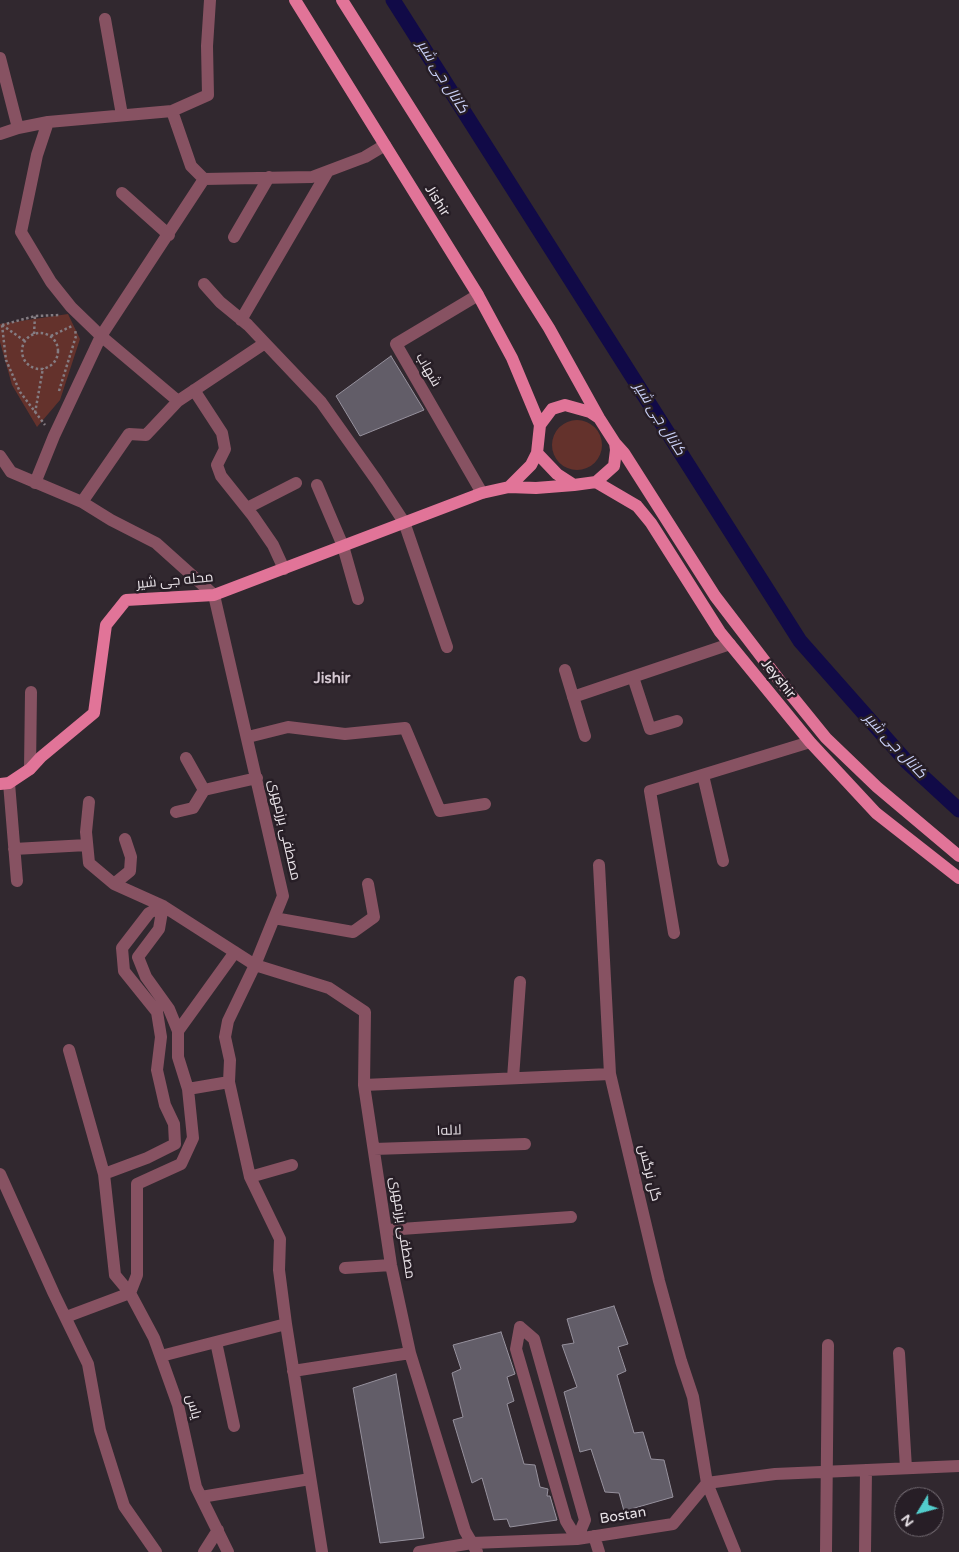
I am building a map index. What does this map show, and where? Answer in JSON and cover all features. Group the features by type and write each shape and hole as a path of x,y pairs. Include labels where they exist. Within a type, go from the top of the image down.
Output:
{"main road":[{"name":"Jishir","path":"295,0 478,295 512,358 540,425"},
{"name":"Jishir","path":"342,0 549,328 599,418"},
{"path":"509,487 531,465 537,453 540,425 552,409 565,405 590,412 599,418 615,443 616,450 614,466 596,482 574,485 557,474 537,453"},
{"name":"Jeyshir","path":"615,443 624,453 715,596 782,686 826,738 877,787 959,856"},
{"name":"Jeyshir","path":"596,482 637,506 651,523 720,632 810,742 876,813 959,878"},
{"name":"محله جی شیر","path":"4,784 30,769 41,757 94,713 106,625 126,600 214,595 482,493 509,487 536,488 574,485"}],"street":[{"path":"0,134 48,122 172,111 208,95 207,46 210,0"},
{"path":"105,19 122,116"},
{"path":"0,58 18,128"},
{"path":"172,111 191,166 204,179 312,176 365,157 385,145"},
{"path":"48,122 37,155 21,232 51,282 71,308 178,401"},
{"path":"241,320 328,171"},
{"path":"234,237 269,177"},
{"path":"36,483 50,431 101,336 204,179"},
{"path":"122,193 169,235"},
{"path":"204,284 220,302 265,343 321,402 377,481 404,522 447,647"},
{"name":"شهاب","path":"478,295 396,344 482,493"},
{"path":"82,502 129,434 146,435 178,401 265,343"},
{"path":"194,390 222,433 224,449 217,465 221,476 247,508 273,545 284,569"},
{"path":"0,456 11,472 82,502 111,520 156,543 214,595"},
{"path":"247,508 296,483"},
{"path":"317,485 343,546 358,599"},
{"name":"مصطفی برزمهری","path":"214,595 284,896 255,965 329,988 365,1012 364,1085 391,1265 410,1353"},
{"path":"573,697 730,644"},
{"path":"565,670 585,736"},
{"path":"633,677 650,729 677,721"},
{"path":"30,769 31,692"},
{"path":"248,737 288,727 345,734 405,728 440,811 485,804"},
{"path":"674,933 650,792 810,742"},
{"path":"186,758 204,790"},
{"path":"703,775 723,861"},
{"path":"176,812 193,808 204,790 257,778"},
{"path":"4,784 17,880"},
{"path":"89,802 86,832 89,863 114,884 163,906 255,965 228,1021 224,1037 230,1060 229,1082 250,1177 280,1240 279,1270 286,1324 322,1552"},
{"path":"114,884 130,871 132,858 125,839"},
{"path":"14,849 87,845"},
{"name":"گل نرگس","path":"599,865 610,1074 659,1281 681,1361 693,1396 707,1483 735,1552"},
{"path":"274,918 353,932 374,917 368,884"},
{"path":"66,1317 130,1293 137,1275 137,1184 181,1164 193,1138 188,1089 178,1057 178,1032 169,1009 146,978 138,957 159,929 163,906"},
{"path":"104,1174 147,1158 175,1144 174,1124 165,1105 156,1070 161,1037 157,1012 124,971 122,948 149,913 163,906"},
{"path":"178,1032 235,952"},
{"path":"513,1078 520,982"},
{"name":"یاس","path":"69,1050 104,1174 115,1275 130,1293 154,1338 178,1405 196,1487 228,1552"},
{"path":"364,1085 610,1074"},
{"path":"188,1089 229,1082"},
{"name":"لاله۱","path":"374,1149 525,1144"},
{"path":"250,1177 292,1165"},
{"path":"0,1174 88,1364 100,1430 124,1506 156,1552"},
{"path":"387,1230 571,1217"},
{"path":"345,1268 391,1265"},
{"path":"161,1356 286,1324"},
{"path":"520,1327 534,1339 585,1520 577,1539 566,1520 516,1349 520,1327"},
{"path":"216,1342 234,1426"},
{"path":"826,1552 828,1345"},
{"path":"293,1370 410,1353 465,1531 474,1547"},
{"path":"899,1353 906,1468"},
{"path":"707,1483 775,1474 959,1466"},
{"path":"866,1470 866,1552"},
{"path":"201,1497 310,1480"},
{"name":"Bostan","path":"419,1552 577,1539 674,1524 707,1483"},
{"path":"204,1552 218,1530"},
{"path":"594,1536 600,1552"}],"path":[{"path":"2,325 35,316 63,314 65,316"},
{"path":"34,334 35,316"},
{"path":"58,396 76,336 74,325 70,321"},
{"path":"2,325 25,341"},
{"path":"2,325 6,360 20,392 35,414 50,431"},
{"path":"51,336 74,325"},
{"path":"34,334 51,336 57,346 56,358 43,368 32,366 27,362 22,352 25,341 34,334"},
{"path":"35,414 43,368"},
{"path":"49,418 50,431"}],"shaded area":[{"path":"68,314 80,339 60,400 37,427 12,385 0,342 0,324"},
{"path":"577,420 587,422 595,427 600,435 602,445 600,455 595,463 587,468 577,470 567,468 559,463 554,455 552,445 554,435 559,427 567,422"}],"building":[{"path":"391,356 424,410 360,436 336,396"},
{"path":"614,1306 628,1344 618,1347 626,1371 617,1375 634,1433 643,1432 651,1459 664,1460 673,1497 624,1511 619,1493 605,1492 591,1449 580,1452 564,1392 577,1387 562,1345 574,1343 567,1319"},
{"path":"501,1332 515,1374 507,1377 514,1401 507,1404 524,1464 535,1465 540,1487 548,1489 547,1496 550,1496 557,1520 510,1527 507,1519 494,1520 482,1478 472,1483 453,1420 463,1417 452,1373 461,1369 453,1345"},
{"path":"396,1374 424,1538 380,1543 353,1388"}],"waterway":[{"name":"کانال جی شیر","path":"393,0 800,641 907,762 959,810"}],"district":[{"name":"Jishir","path":"332,679"}]}
